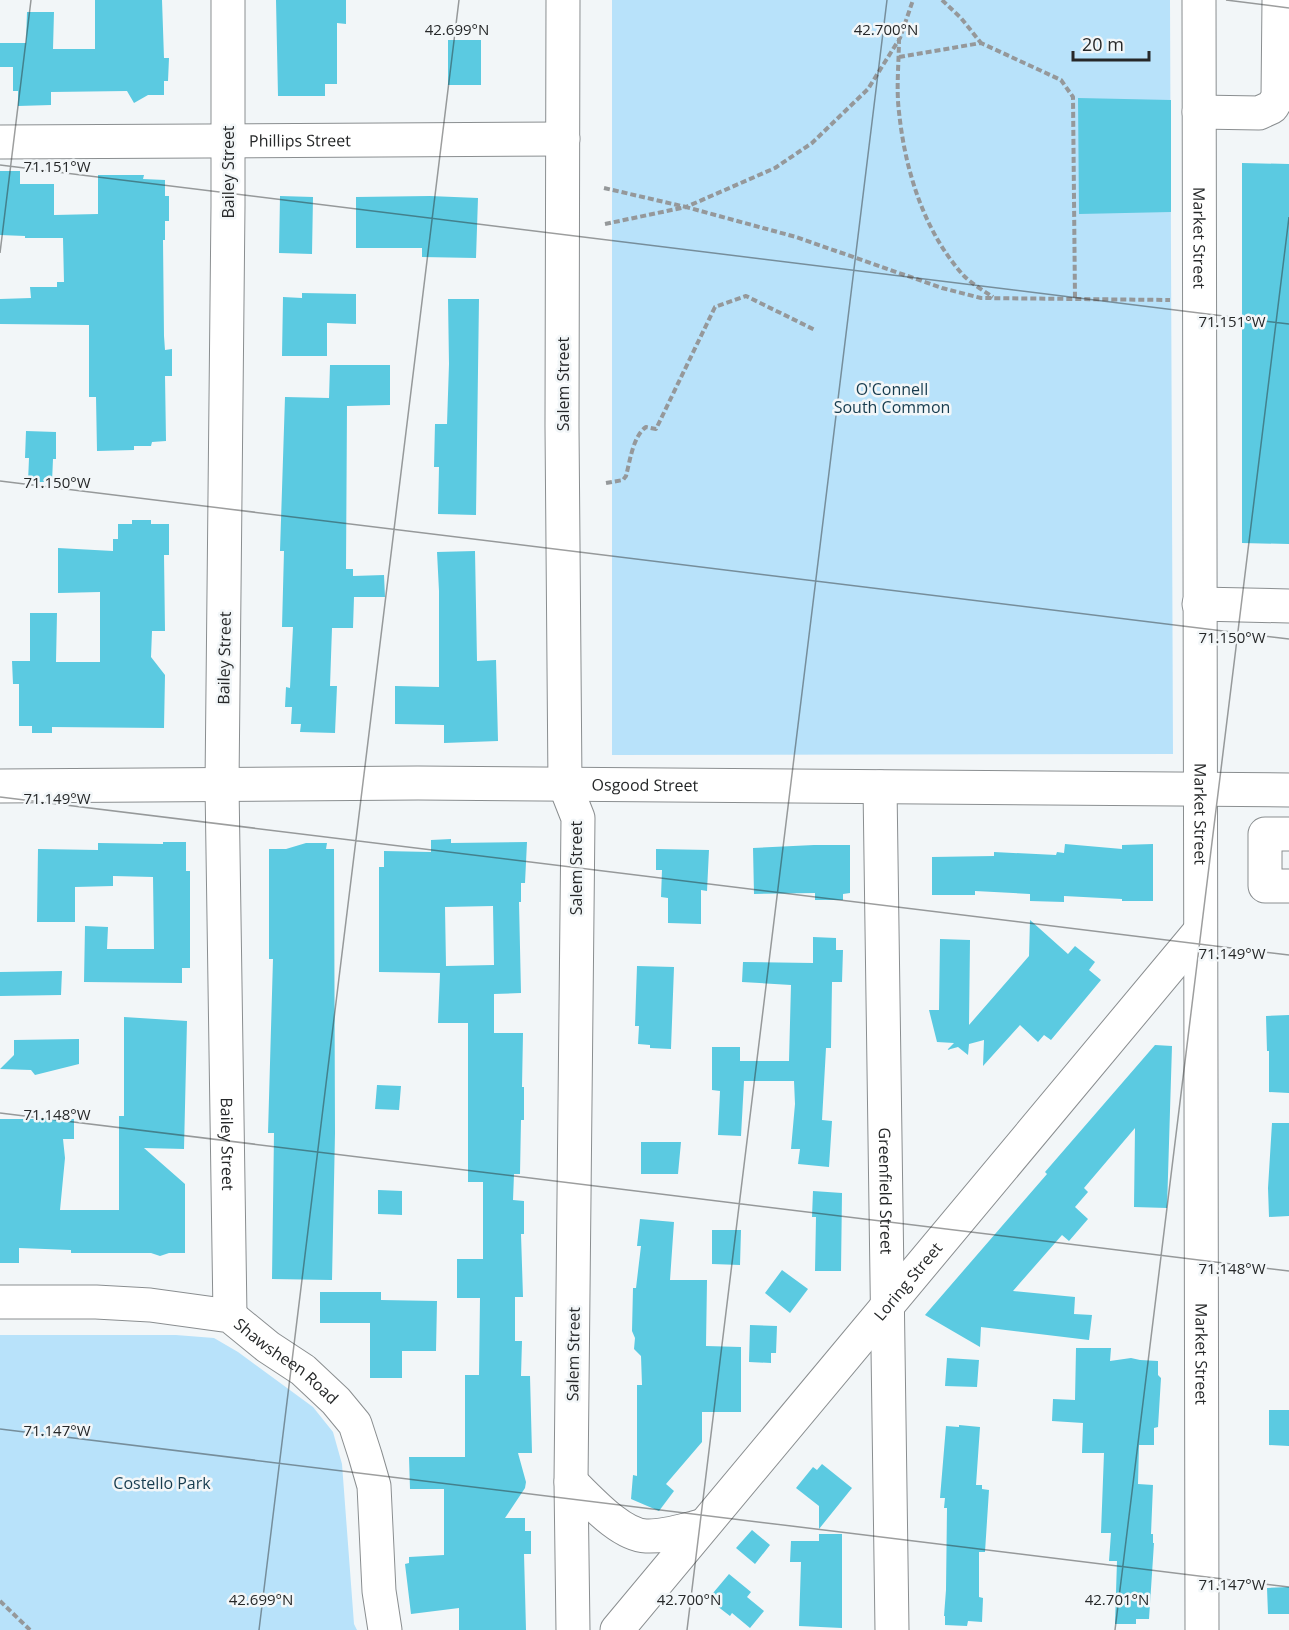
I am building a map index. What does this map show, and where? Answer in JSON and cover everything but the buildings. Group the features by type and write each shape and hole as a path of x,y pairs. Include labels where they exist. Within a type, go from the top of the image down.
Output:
{"street":[{"name":"Bailey Street","path":"228,0 222,785 230,1316"},
{"name":"Salem Street","path":"563,0 562,426 566,784 578,818 572,1482 573,1630"},
{"name":"Market Street","path":"1199,0 1202,1630"},
{"path":"1199,112 1258,113 1272,107 1278,97 1279,0"},
{"name":"Phillips Street","path":"0,142 563,139"},
{"path":"1199,604 1289,606"},
{"name":"Osgood Street","path":"0,786 566,784 1289,790"},
{"name":"Greenfield Street","path":"880,787 892,1630"},
{"path":"1289,834 1265,834 1266,886 1289,886"},
{"name":"Loring Street","path":"617,1630 701,1526 1200,931"},
{"name":"Shawsheen Road","path":"0,1302 140,1304 230,1316 268,1347 303,1370 336,1401 355,1424 374,1486 379,1591 384,1630"},
{"path":"572,1482 605,1515 627,1530 644,1536 701,1526"}],"path":[{"path":"605,224 686,207 775,168 812,143 868,89 900,38 911,0"},
{"path":"942,0 962,18 981,44 1061,80 1073,97 1076,299"},
{"path":"900,38 898,110 905,148 925,218 942,248 966,278 995,298"},
{"path":"899,57 981,44"},
{"path":"604,188 686,207 796,237 942,288 981,298 1175,300"},
{"path":"606,483 622,480 626,476 642,430 646,427 656,429 715,307 746,296 815,330"},
{"path":"0,1601 30,1630"}],"green space":[{"name":"O'Connell South Common","path":"612,0 1170,0 1173,754 612,755"},
{"name":"Costello Park","path":"0,1335 176,1335 214,1338 238,1352 313,1407 333,1432 342,1464 354,1624 357,1630 0,1630"}]}
